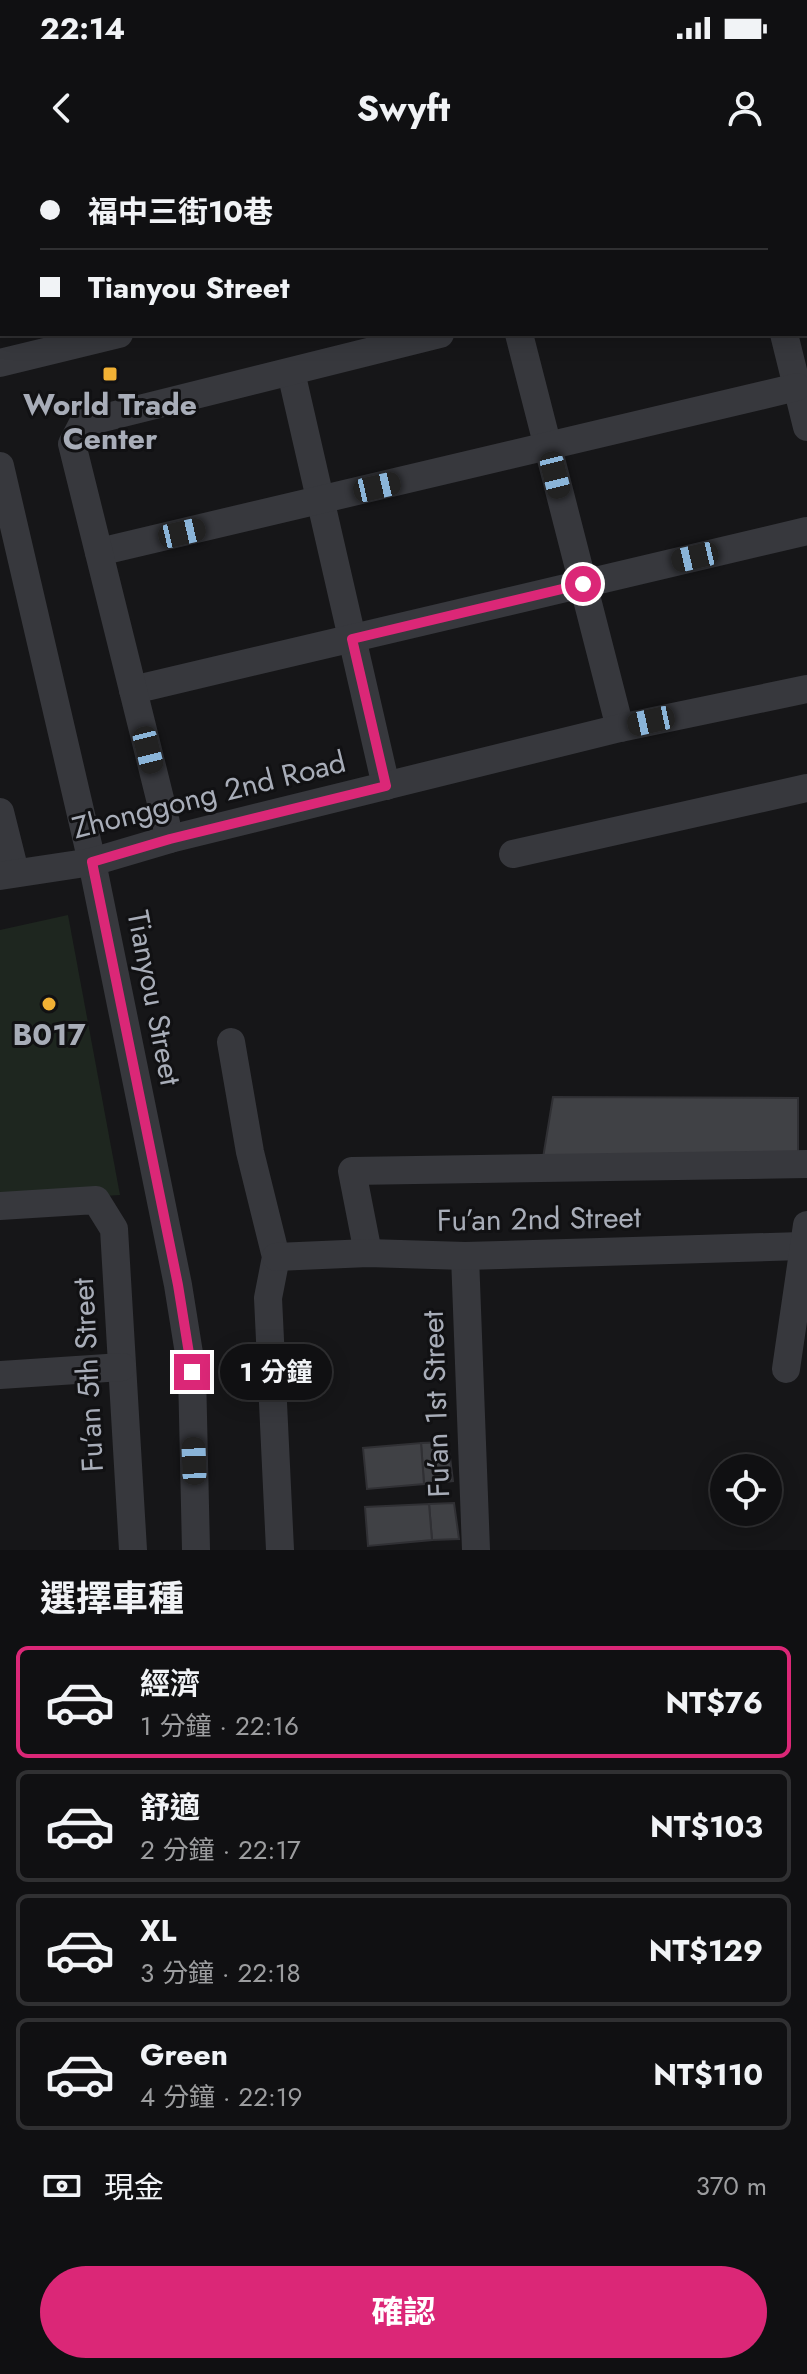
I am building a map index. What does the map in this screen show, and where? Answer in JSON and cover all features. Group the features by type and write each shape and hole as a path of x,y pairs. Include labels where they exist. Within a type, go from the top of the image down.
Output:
{"street":[{"path":"0,363 111,336"},
{"path":"170,839 72,444 83,423 432,336"},
{"path":"520,336 620,728"},
{"path":"99,552 548,447 804,410 785,336"},
{"path":"291,372 386,786"},
{"name":"Tianyou Street","path":"0,466 92,862 178,1285 190,1358 196,1550"},
{"path":"133,690 807,531"},
{"name":"Zhonggong 2nd Road","path":"7,874 92,862 170,839 620,728 807,689"},
{"path":"513,854 807,788"},
{"path":"0,812 7,874"},
{"path":"231,1042 250,1152 276,1257 268,1298 280,1550"},
{"path":"368,1253 352,1171 807,1164"},
{"name":"Fu’an 5th Street","path":"0,1206 96,1200 114,1229 133,1550"},
{"name":"Fu’an 2nd Street","path":"276,1257 368,1253 465,1256 805,1236 786,1369"},
{"name":"Fu’an 1st Street","path":"465,1256 476,1550"},
{"path":"0,1375 122,1367"}],"shaded area":[{"path":"68,915 120,1195 0,1202 0,930"}],"building":[{"path":"553,1097 798,1098 798,1155 542,1164"},
{"path":"448,1442 453,1481 424,1484 421,1443"},
{"path":"421,1443 424,1484 367,1489 363,1448"},
{"path":"454,1503 459,1539 432,1540 429,1504"},
{"path":"429,1504 432,1540 368,1546 365,1507"}],"place":[{"name":"World Trade Center","path":"110,374"},
{"name":"B017","path":"49,1004"}],"route":[{"path":"192,1372 178,1285 92,862 170,839 386,786 352,639 583,584"}]}
